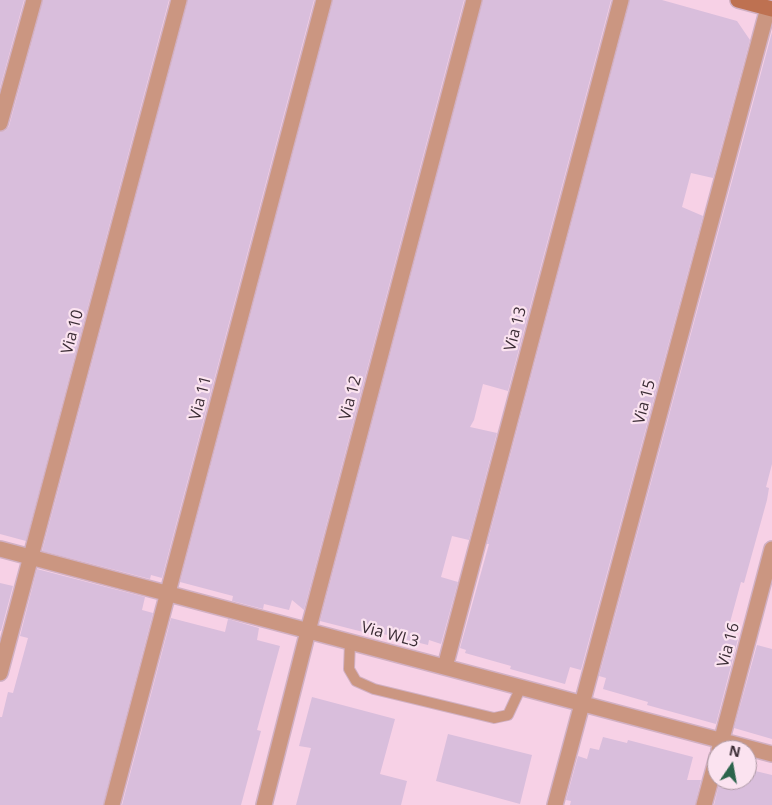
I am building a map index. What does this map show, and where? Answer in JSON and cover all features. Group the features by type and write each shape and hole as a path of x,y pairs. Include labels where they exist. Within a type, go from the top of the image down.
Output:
{"street":[{"path":"0,123 34,0"},
{"name":"Via 10","path":"0,673 179,0"},
{"name":"Via 11","path":"112,805 324,0"},
{"name":"Via 12","path":"264,805 474,0"},
{"name":"Via 13","path":"445,667 620,0"},
{"path":"738,0 770,8"},
{"name":"Via 15","path":"555,805 770,8"},
{"name":"Via WL3","path":"0,549 521,687 707,741"},
{"name":"Via 16","path":"721,740 772,549"},
{"name":"Via WL3","path":"757,751 772,754"},
{"path":"704,805 708,790"}],"lane":[{"path":"350,642 349,669 356,681 374,689 494,718 508,715 521,687"}],"building":[{"path":"0,0 24,0 0,88"},
{"path":"43,0 169,0 26,541 0,534 0,132 6,130 9,126"},
{"path":"188,0 314,0 162,578 151,575 150,579 42,551"},
{"path":"333,0 464,0 304,610 292,600 289,610 264,604 263,609 232,601 233,596 180,582"},
{"path":"483,0 611,0 508,391 483,384 474,420 470,427 497,433 469,540 452,536 441,577 458,582 441,644 429,640 428,645 371,631 371,634 320,621"},
{"path":"630,0 662,0 737,21 750,40 713,178 691,173 682,207 703,216 581,670 570,667 565,684 510,669 511,666 465,653 466,650 460,648 489,544 487,544"},
{"path":"772,32 772,464 766,487 769,488 767,500 744,583 741,582 729,626 736,639 738,639 716,724 647,705 648,702 603,689 606,678 599,676"},
{"path":"37,569 145,597 142,610 153,613 103,805 0,805 0,717 2,717 8,692 13,693 28,638 20,636"},
{"path":"0,583 13,586 1,631 0,631"},
{"path":"171,618 225,632 228,619 259,628 257,640 280,646 257,730 261,731 241,805 122,805"},
{"path":"757,645 772,649 772,739 734,728"},
{"path":"312,697 395,719 380,774 407,781 401,805 296,805 311,748 299,746"},
{"path":"448,734 532,755 520,804 436,781"},
{"path":"603,737 627,743 628,740 693,757 687,780 701,780 695,805 570,805 571,801 566,800 578,756 587,759 590,748 599,750"},
{"path":"757,771 772,775 772,805 714,805 718,790 757,790"}]}
